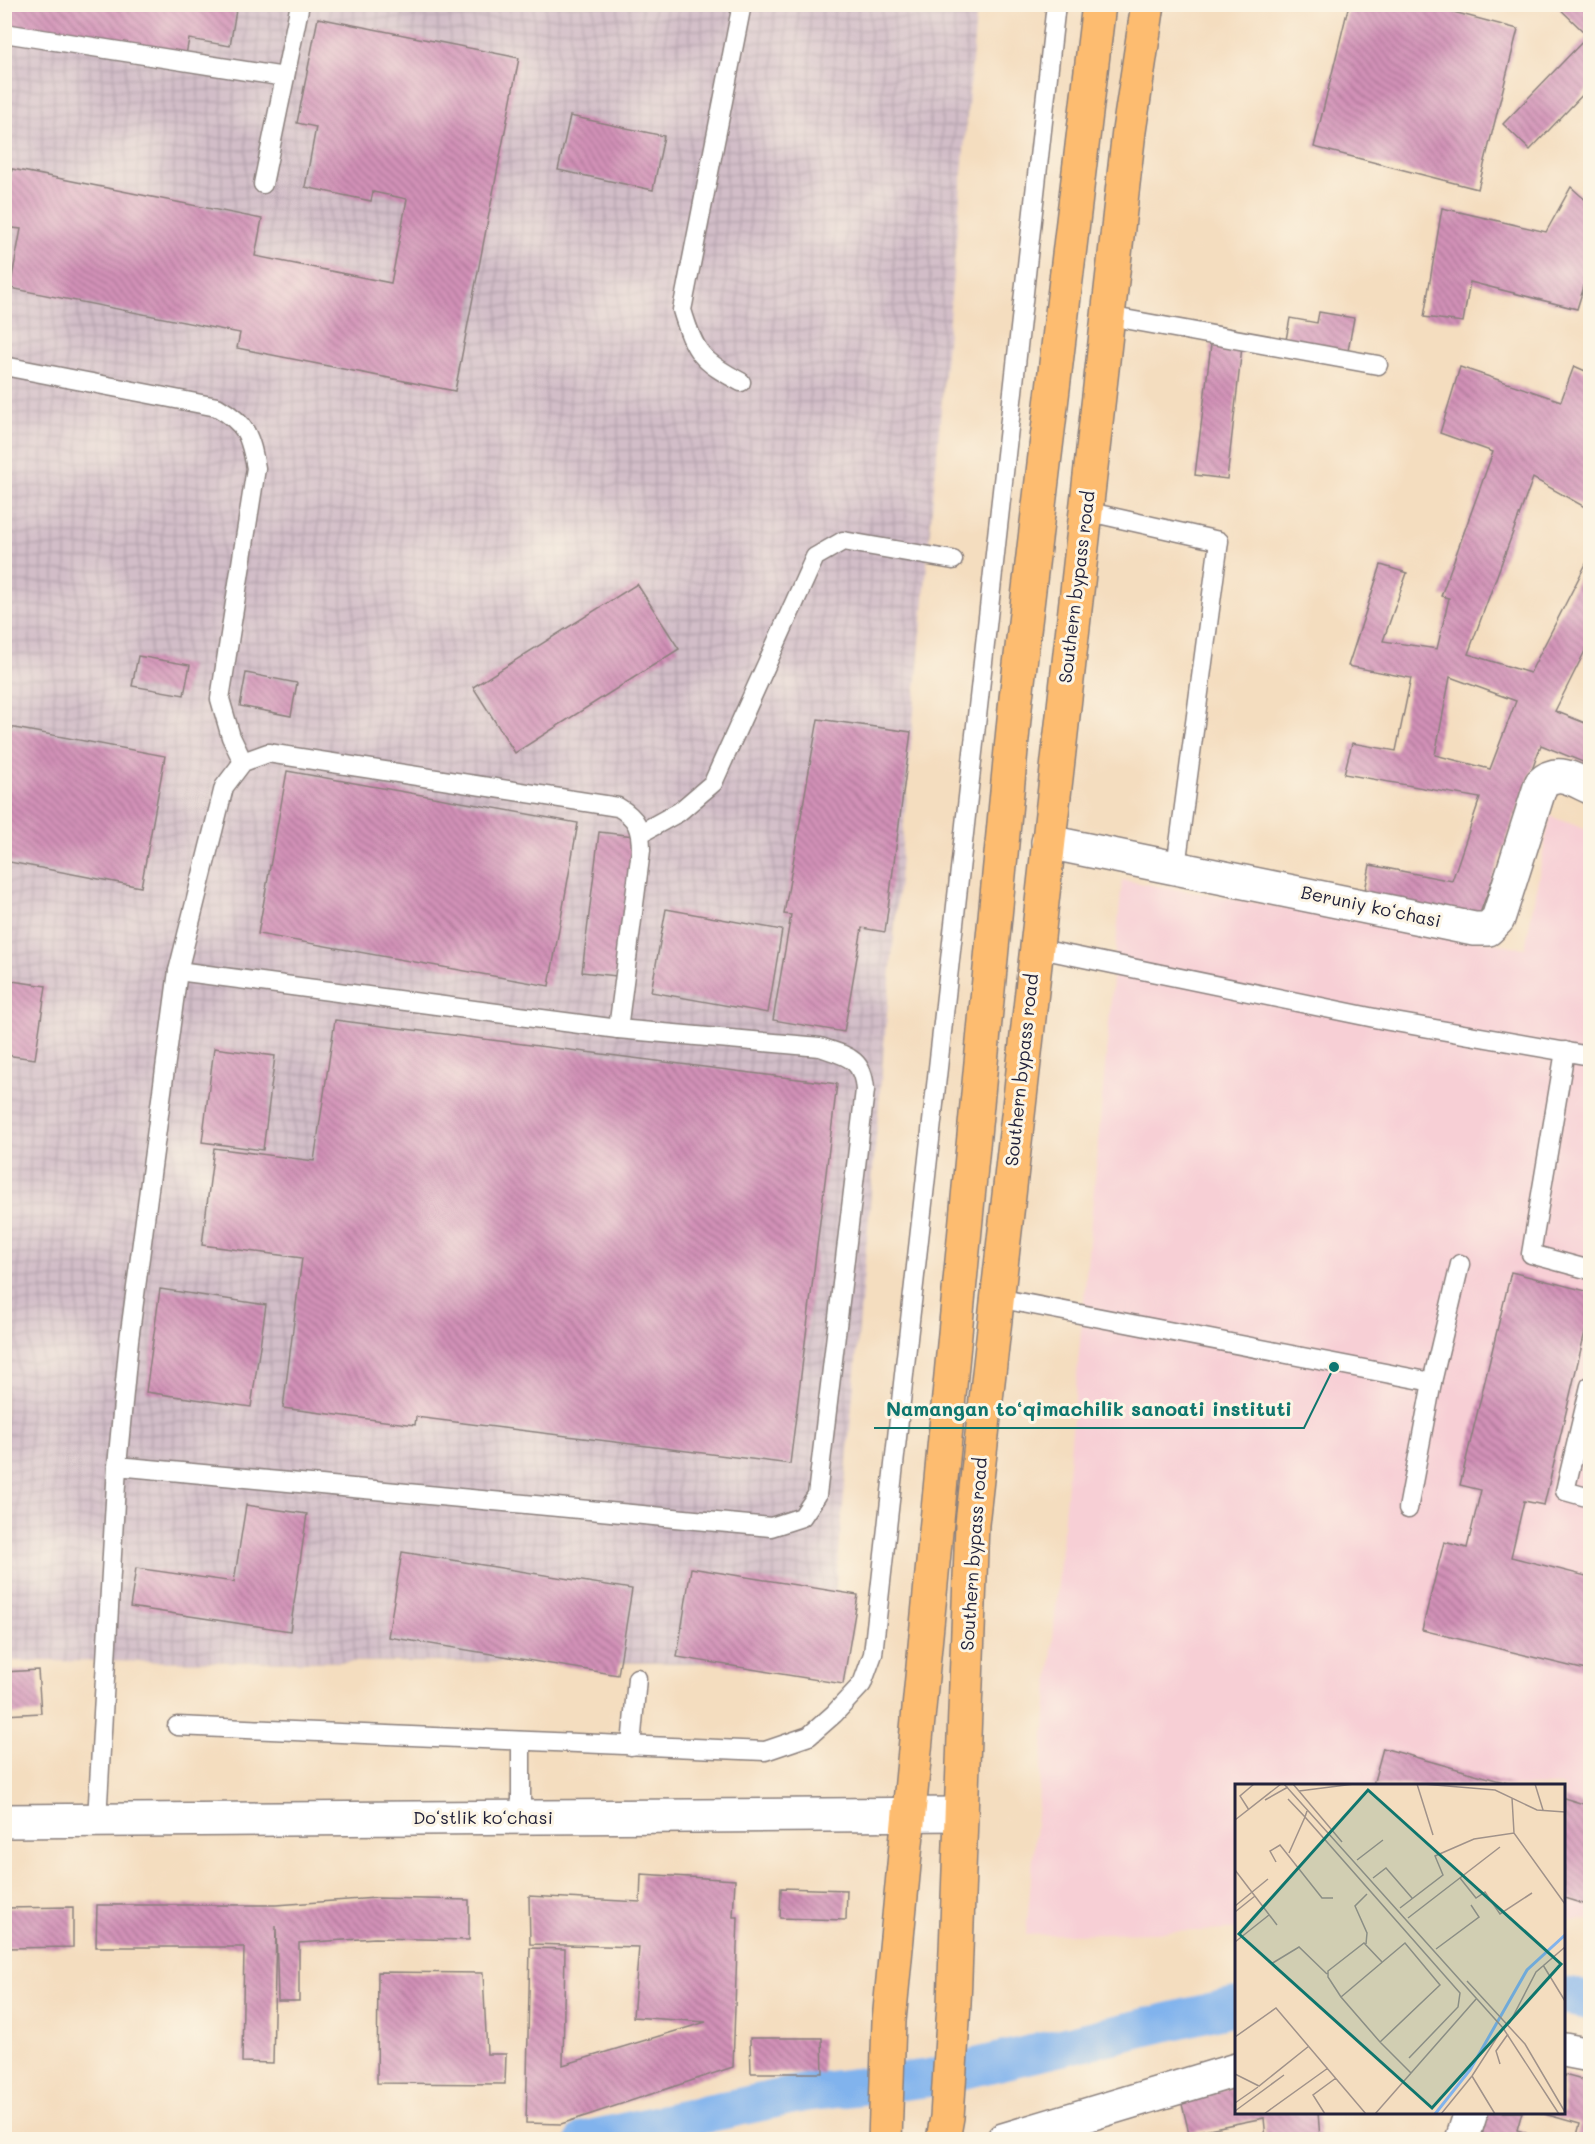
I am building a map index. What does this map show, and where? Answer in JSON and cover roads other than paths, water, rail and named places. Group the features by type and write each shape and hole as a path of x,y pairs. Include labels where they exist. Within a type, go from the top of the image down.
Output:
{"highway":[{"name":"Southern bypass road","path":"885,2139 889,2021 1016,698 1099,4"},
{"name":"Southern bypass road","path":"945,2128 954,2004 972,1524 1035,948 1129,131 1148,4"}],"street":[{"name":"Beruniy koʻchasi","path":"1048,842 1462,926 1488,928 1498,919 1541,784 1548,777 1562,774 1590,787"},
{"name":"Doʻstlik koʻchasi","path":"4,1821 961,1814"},
{"path":"1565,2050 1590,2055"},
{"path":"1003,2139 1235,2070"},
{"path":"1462,2139 1470,2114"}],"lane":[{"path":"263,184 300,4"},
{"path":"741,382 714,368 692,343 682,310 742,4"},
{"path":"177,1726 765,1752 809,1736 862,1684 873,1654 1056,4"},
{"path":"4,33 285,77"},
{"path":"1108,316 1378,365"},
{"path":"4,366 217,407 237,418 250,439 256,468 220,699 231,737 243,762"},
{"path":"1085,511 1219,541 1176,867"},
{"path":"641,832 679,812 713,783 815,557 843,541 953,560"},
{"path":"97,1820 117,1466 129,1340 178,970 224,787 243,762 268,753 618,807 634,817 641,832 618,1029"},
{"path":"1035,948 1389,1021 1590,1056"},
{"path":"117,1466 771,1527 802,1517 817,1495 865,1090 864,1072 851,1058 820,1047 618,1029 178,970"},
{"path":"1565,1051 1531,1254 1590,1270"},
{"path":"1408,1509 1432,1382 1460,1264"},
{"path":"997,1298 1432,1382"},
{"path":"1590,1386 1565,1491 1590,1498"},
{"path":"631,1746 637,1677"},
{"path":"521,1741 521,1818"}],"waterway":[{"path":"1565,1996 1590,2001"},
{"path":"585,2140 804,2093 929,2078 1235,2006"}],"place":[{"name":"Namangan to‘qimachilik sanoati instituti","path":"1334,1367"}]}
